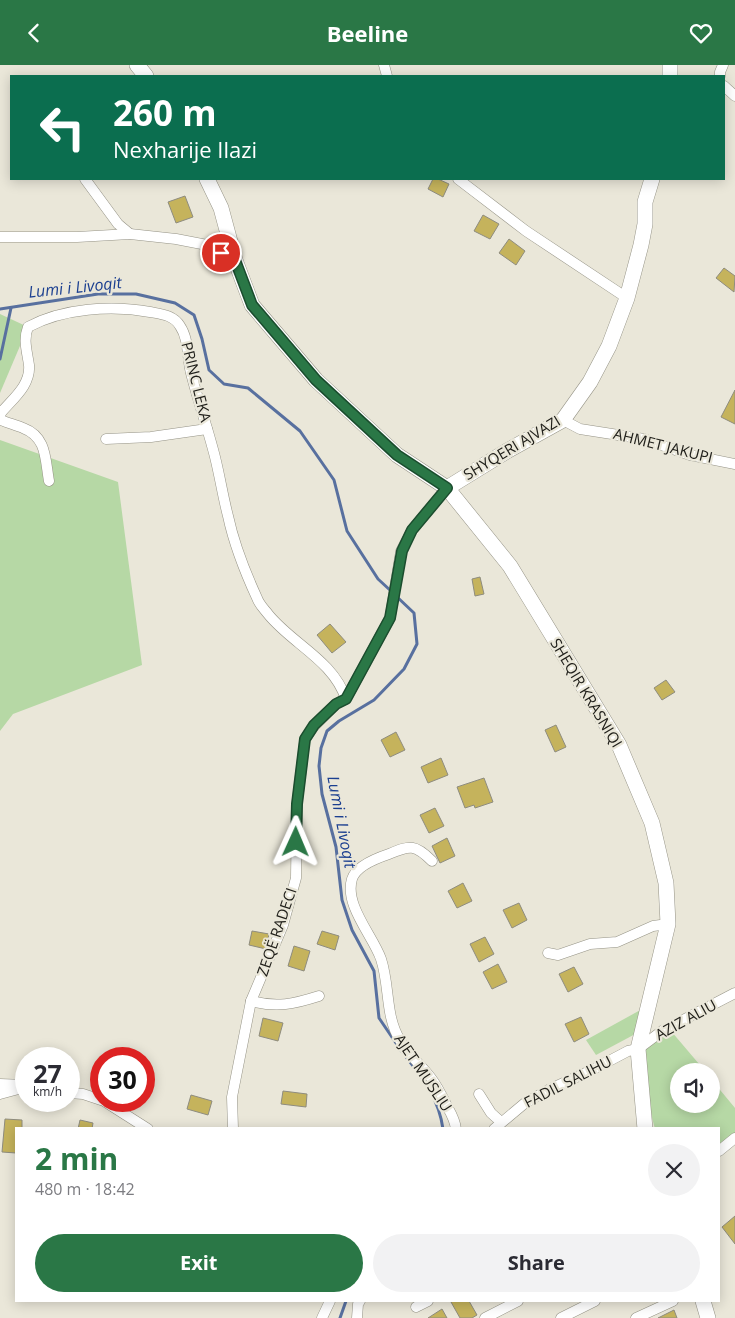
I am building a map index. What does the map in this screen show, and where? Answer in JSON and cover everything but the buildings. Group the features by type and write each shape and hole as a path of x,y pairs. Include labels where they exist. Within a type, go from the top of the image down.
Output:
{"street":[{"path":"137,65 145,75"},
{"path":"725,87 735,96"},
{"path":"86,180 118,224 130,234"},
{"name":"SHEQIR KRASNIQI","path":"207,180 221,209 235,260 252,305 316,380 397,455 447,488 510,566 619,745 652,823 666,883 668,924 638,1049 643,1127"},
{"path":"459,180 526,231 627,298"},
{"name":"SHYQERI AJVAZI","path":"447,488 507,451 563,420 590,382 609,346 627,298 641,245 645,224 645,202 652,180"},
{"path":"0,237 77,237 130,234 176,239 207,245 235,260"},
{"name":"PRINC LEKA","path":"49,481 45,451 41,442 34,434 23,427 1,420 0,414 17,397 27,377 29,366 25,343 28,327 47,319 85,310 109,308 139,310 168,316 180,325 185,337 190,372 216,457 228,518 245,572 258,601 276,623 326,666 343,689 346,699"},
{"name":"AHMET JAKUPI","path":"563,420 580,429 644,439 690,455 735,464"},
{"name":"PRINC LEKA","path":"106,439 151,437 208,429"},
{"name":"ZEQË RADECI","path":"233,1127 232,1097 251,1001 283,925 296,878 297,804 305,739 314,725 336,704 346,699 390,618 402,551 412,530 447,488"},
{"name":"AJET MUSLIU","path":"432,861 415,847 404,848 361,868 353,877 351,893 360,920 381,959 391,1022 400,1041 432,1079 443,1097 456,1127"},
{"path":"548,953 558,955 590,944 617,941 653,926 668,924"},
{"name":"AZIZ ALIU","path":"638,1049 662,1031 735,993"},
{"path":"251,1001 265,1005 284,1005 319,996"},
{"name":"FADIL SALIHU","path":"480,1094 497,1125 525,1103 550,1089 628,1051 638,1049"},
{"path":"0,1084 15,1085"},
{"path":"0,1094 15,1089"},
{"path":"122,1112 145,1127"},
{"path":"720,1150 735,1138"},
{"path":"322,1318 330,1302"},
{"path":"357,1318 360,1302"},
{"path":"416,1307 426,1302"},
{"path":"485,1318 516,1302"},
{"path":"561,1318 593,1302"},
{"path":"636,1318 671,1302"},
{"path":"703,1302 708,1318"}],"green space":[{"path":"0,314 28,327 0,393"},
{"path":"0,440 118,482 142,665 13,714 0,731"},
{"path":"644,1008 639,1032 596,1055 586,1040"},
{"path":"671,1031 698,1063 670,1063 670,1113 720,1113 720,1090 735,1108 735,1133 720,1146 720,1127 654,1127 647,1099 646,1048"}],"waterway":[{"name":"Lumi i Livoqit","path":"0,309 98,294 136,294 175,303 194,315 209,370 224,384 248,388 300,431 334,480 347,531 378,579 391,591"},
{"path":"0,359 11,308"},
{"name":"Lumi i Livoqit","path":"395,595 414,613 417,644 404,669 374,700 339,721 327,731 321,748 319,766 322,794 336,847 342,900 352,930 374,971 379,1018 402,1052"},
{"name":"Lumi i Livoqit","path":"406,1057 430,1090 443,1127"},
{"name":"Lumi i Livoqit","path":"340,1318 346,1302"}],"route":[{"path":"221,253 235,260 252,305 316,380 397,455 447,488 412,530 402,551 390,618 346,699 336,704 314,725 305,739 297,804 296,842"}]}
